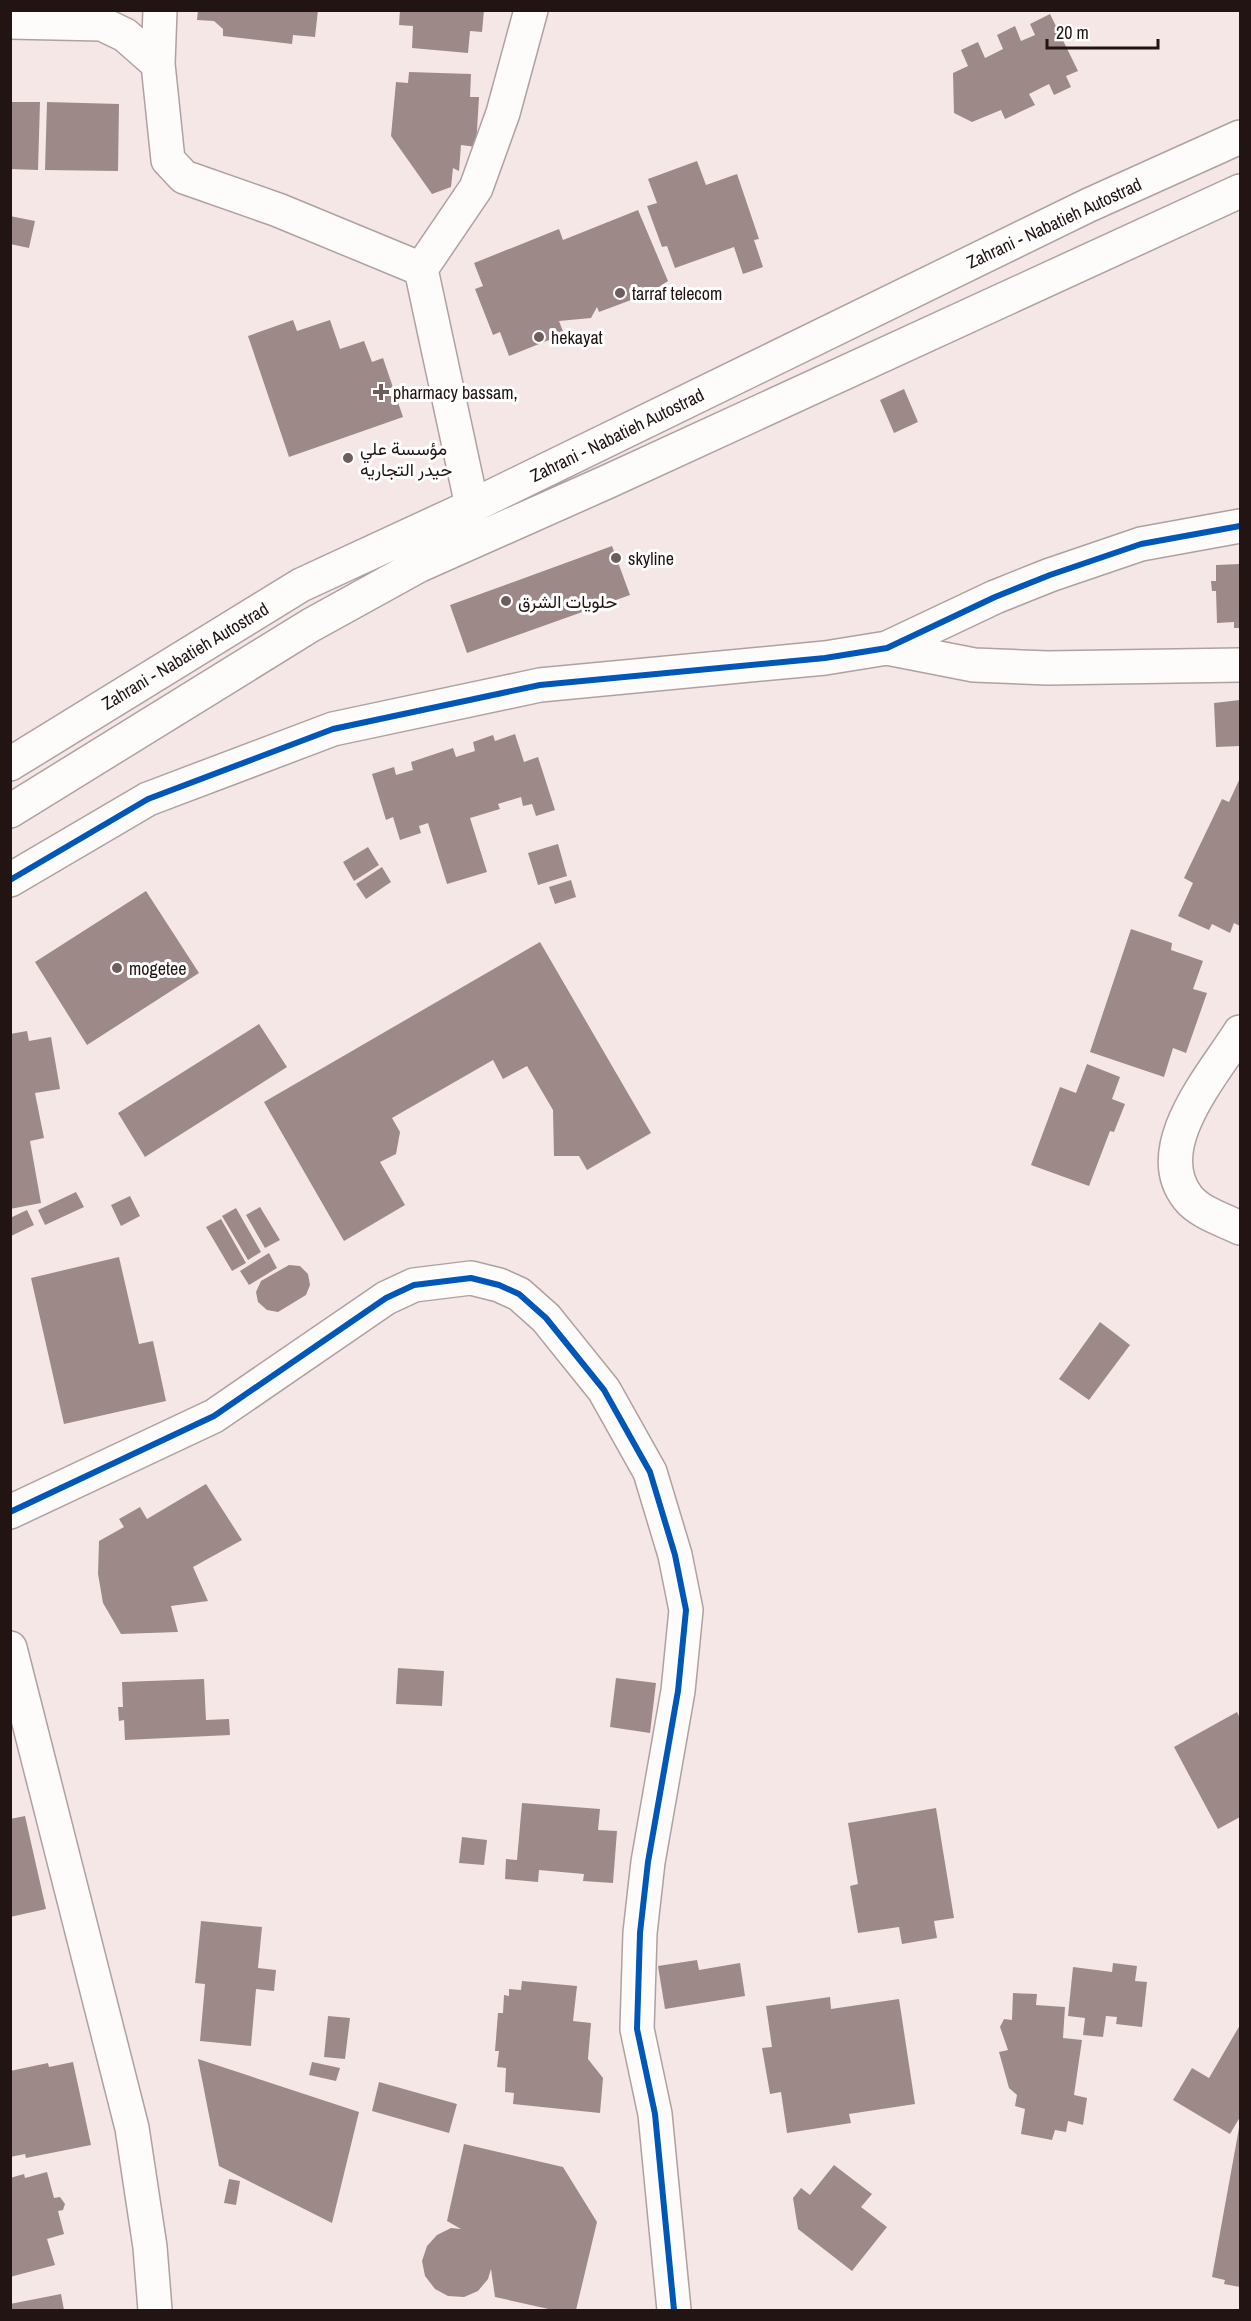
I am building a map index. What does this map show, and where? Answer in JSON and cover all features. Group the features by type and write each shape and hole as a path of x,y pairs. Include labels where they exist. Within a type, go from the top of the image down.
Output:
{"main road":[{"path":"160,10 158,64 168,160 184,177 278,210 421,269"},
{"path":"472,506 421,269 476,188 503,113 531,10"},
{"path":"10,22 102,24 125,35 158,64"},
{"name":"Zahrani - Nabatieh Autostrad","path":"14,758 301,585 472,506 1089,205 1240,137"},
{"name":"Zahrani - Nabatieh Autostrad","path":"10,811 310,625 418,566 609,481 1240,191"},
{"path":"10,880 148,799 333,729 540,685 825,658 887,648 1050,574 1141,544 1240,526"},
{"path":"887,648 974,665 1048,668 1240,665"},
{"path":"1240,1032 1182,1127 1176,1149 1175,1167 1179,1181 1189,1199 1202,1209 1240,1228"},
{"path":"10,1512 214,1416 386,1298 414,1285 471,1278 500,1285 519,1294 546,1318 603,1390 650,1472 675,1555 686,1610 678,1691 648,1862 640,1933 637,2019 637,2029 656,2114 674,2310"},
{"path":"10,1648 132,2128 150,2247 155,2310"}],"building":[{"path":"198,10 318,10 315,37 293,35 292,44 223,36 223,29 214,21 197,20"},
{"path":"400,10 484,10 482,32 470,31 468,53 412,48 413,26 399,25"},
{"path":"1050,14 1078,71 1066,76 1071,87 1054,95 1049,84 1029,94 1035,105 1005,119 1001,110 972,122 954,113 953,73 968,66 961,50 978,42 985,58 1003,49 997,35 1015,26 1021,41 1035,35 1030,24"},
{"path":"409,72 471,74 470,97 479,97 476,147 461,145 459,171 453,168 451,187 432,194 391,136 396,82 408,83"},
{"path":"10,102 40,102 38,170 10,169"},
{"path":"47,102 119,104 118,171 45,170"},
{"path":"697,161 706,185 737,174 759,239 754,240 763,267 743,274 734,247 675,268 667,246 662,247 647,206 657,203 648,179"},
{"path":"638,210 668,281 642,298 637,290 639,297 599,312 597,307 591,318 559,321 564,334 509,356 500,332 493,335 475,289 483,286 474,263 559,229 563,240"},
{"path":"10,216 35,221 29,248 10,244"},
{"path":"293,320 297,331 330,320 340,349 364,341 372,362 383,358 403,417 289,457 248,336"},
{"path":"904,389 918,422 894,433 880,400"},
{"path":"612,546 630,595 467,653 450,605"},
{"path":"1240,564 1240,628 1234,628 1234,622 1217,623 1216,591 1212,591 1211,581 1216,581 1216,565"},
{"path":"1240,700 1240,746 1216,747 1214,703"},
{"path":"515,734 524,762 538,757 555,810 536,816 532,804 523,806 521,797 498,804 500,809 470,818 487,872 447,884 428,823 419,826 421,833 400,840 393,817 386,820 372,774 394,767 396,775 413,770 411,762 453,748 456,757 475,751 473,742 493,735 495,741"},
{"path":"1240,778 1240,926 1234,923 1230,933 1212,924 1209,930 1178,916 1193,883 1184,878 1222,799 1229,802"},
{"path":"558,844 567,876 538,885 528,853"},
{"path":"368,847 379,865 354,881 343,862"},
{"path":"382,867 391,882 366,899 356,884"},
{"path":"571,880 576,897 555,904 549,887"},
{"name":"mogetee","path":"146,891 199,973 87,1045 35,962"},
{"path":"1131,929 1172,943 1171,950 1203,961 1193,989 1207,993 1186,1053 1173,1048 1164,1077 1090,1052"},
{"path":"540,942 651,1133 587,1170 579,1156 554,1156 553,1110 527,1066 503,1079 493,1060 392,1118 400,1132 396,1154 380,1162 405,1205 344,1241 264,1102"},
{"path":"259,1024 287,1067 145,1157 118,1113"},
{"path":"27,1031 29,1041 51,1037 60,1089 35,1093 44,1138 30,1141 41,1203 10,1209 10,1034"},
{"path":"1087,1064 1120,1077 1112,1099 1125,1104 1114,1132 1110,1131 1089,1186 1031,1165 1060,1087 1076,1093"},
{"path":"76,1192 84,1207 45,1225 38,1210"},
{"path":"130,1196 140,1216 121,1226 111,1205"},
{"path":"260,1207 280,1240 265,1248 246,1215"},
{"path":"236,1208 261,1252 248,1260 222,1216"},
{"path":"27,1210 34,1225 11,1236 10,1218"},
{"path":"221,1219 246,1263 232,1271 206,1227"},
{"path":"269,1253 277,1268 249,1285 240,1271"},
{"path":"119,1257 139,1344 153,1341 166,1401 64,1424 31,1278"},
{"path":"289,1265 300,1266 308,1274 310,1285 306,1295 278,1312 267,1310 258,1302 256,1292 261,1281"},
{"path":"1100,1322 1130,1345 1089,1400 1059,1379"},
{"path":"206,1484 242,1540 193,1567 208,1601 171,1606 178,1632 121,1634 103,1603 98,1574 99,1541 124,1527 119,1519 140,1507 147,1519"},
{"path":"398,1668 444,1671 442,1706 396,1704"},
{"path":"616,1678 656,1683 650,1733 610,1727"},
{"path":"204,1679 206,1720 229,1719 230,1735 125,1740 124,1720 119,1721 118,1707 123,1707 122,1682"},
{"path":"1237,1712 1240,1718 1240,1817 1218,1829 1174,1747"},
{"path":"522,1803 600,1809 598,1830 617,1831 613,1883 583,1881 584,1874 539,1870 538,1882 505,1879 506,1859 517,1860"},
{"path":"936,1808 954,1918 934,1921 937,1938 902,1944 899,1927 858,1933 850,1886 858,1884 848,1823"},
{"path":"25,1816 46,1909 10,1917 10,1819"},
{"path":"462,1837 487,1840 484,1865 459,1863"},
{"path":"201,1921 262,1927 258,1968 276,1970 274,1991 256,1989 251,2046 200,2041 205,1984 195,1983"},
{"path":"697,1960 699,1970 740,1963 745,1996 665,2009 658,1966"},
{"path":"1113,1963 1137,1966 1135,1981 1147,1982 1142,2027 1116,2024 1117,2017 1106,2016 1103,2037 1083,2035 1085,2018 1068,2016 1073,1967 1112,1972"},
{"path":"522,1981 577,1986 573,2021 591,2023 588,2059 603,2078 600,2113 513,2104 514,2093 505,2092 506,2068 497,2067 499,2051 495,2051 498,2013 503,2013 504,1995 509,1996 509,1989 521,1990"},
{"path":"1013,1993 1037,1994 1036,2005 1065,2007 1063,2038 1082,2040 1074,2095 1087,2098 1083,2125 1068,2121 1066,2132 1055,2130 1052,2140 1021,2134 1025,2109 1015,2106 1017,2095 1009,2088 999,2052 1008,2050 1000,2027 1004,2019 1012,2020"},
{"path":"830,1997 831,2009 899,1999 915,2104 849,2114 851,2123 787,2133 781,2092 770,2094 762,2048 772,2047 766,2006"},
{"path":"328,2016 350,2018 345,2059 324,2057"},
{"path":"1240,2025 1240,2117 1230,2134 1173,2100 1192,2068 1209,2078"},
{"path":"198,2059 359,2112 332,2223 219,2166"},
{"path":"73,2062 91,2145 26,2158 25,2154 10,2157 10,2071 48,2063 49,2067"},
{"path":"312,2062 340,2068 336,2081 309,2075"},
{"path":"379,2082 457,2104 449,2133 372,2111"},
{"path":"1239,2128 1240,2287 1224,2284 1225,2280 1212,2277"},
{"path":"464,2144 563,2167 597,2222 576,2310 553,2310 495,2297 491,2269 488,2279 478,2291 464,2297 448,2296 435,2289 425,2276 422,2261 427,2246 437,2235 451,2228 461,2229 447,2221"},
{"path":"834,2165 872,2194 861,2207 887,2227 852,2271 798,2229 793,2198 801,2188 810,2195"},
{"path":"47,2172 54,2198 60,2197 65,2204 63,2210 58,2211 64,2234 47,2239 55,2265 10,2277 10,2178 24,2174 25,2178"},
{"path":"229,2179 240,2181 236,2205 224,2203"},
{"path":"61,2294 64,2310 10,2310 10,2304"}],"cycle path":[{"path":"10,880 148,799 333,729 540,685 825,658 887,648 995,597 1050,575 1141,544 1240,526"},
{"path":"10,1512 214,1416 386,1298 414,1285 471,1278 499,1285 519,1294 546,1318 604,1390 650,1472 675,1555 686,1610 678,1691 648,1862 640,1933 637,2029 655,2114 674,2310"}],"place":[{"name":"tarraf telecom","path":"620,293"},
{"name":"hekayat","path":"539,337"},
{"name":"pharmacy bassam,","path":"381,392"},
{"name":"مؤسسة علي حيدر التجاريه","path":"348,458"},
{"name":"skyline","path":"616,558"},
{"name":"حلويات الشرق","path":"506,601"},
{"name":"mogetee","path":"117,968"}]}
